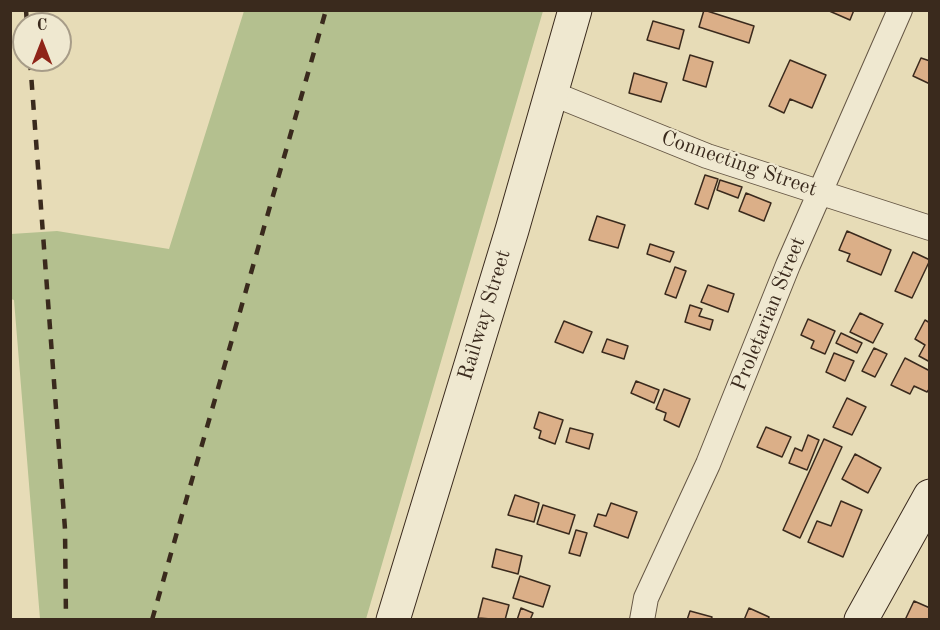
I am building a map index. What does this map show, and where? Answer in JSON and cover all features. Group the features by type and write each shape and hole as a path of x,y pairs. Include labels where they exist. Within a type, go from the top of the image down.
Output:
{"street":[{"name":"Railway Street","path":"393,620 575,10"},
{"name":"Proletarian Street","path":"642,620 646,598 708,464 788,265 900,10"},
{"name":"Connecting Street","path":"551,93 707,156 930,228"},
{"path":"861,620 930,496"}],"green space":[{"path":"244,11 543,11 366,619 40,619 14,300 11,299 11,234 57,231 169,249"}],"building":[{"path":"704,10 754,26 749,43 699,27"},
{"path":"827,10 854,10 850,20"},
{"path":"653,21 684,30 679,49 647,40"},
{"path":"690,55 713,62 706,87 683,80"},
{"path":"921,58 930,61 930,84 913,76"},
{"path":"790,60 826,75 812,108 790,99 784,113 769,106"},
{"path":"634,73 667,83 661,102 629,93"},
{"path":"705,175 718,179 708,209 695,204"},
{"path":"720,180 742,187 738,198 717,190"},
{"path":"746,193 771,203 764,221 739,211"},
{"path":"597,216 625,225 618,248 589,240"},
{"path":"847,231 891,250 881,275 847,261 850,254 839,250"},
{"path":"650,244 674,252 670,262 647,254"},
{"path":"913,252 930,260 912,298 895,291"},
{"path":"675,267 686,271 676,298 665,294"},
{"path":"708,285 734,294 728,312 701,302"},
{"path":"690,305 702,309 699,316 713,320 710,330 685,322"},
{"path":"860,313 883,324 873,343 850,332"},
{"path":"808,319 835,331 825,354 811,348 814,341 801,335"},
{"path":"925,320 930,323 930,362 919,356 925,345 915,339"},
{"path":"564,321 592,332 583,353 555,342"},
{"path":"841,333 862,343 857,353 836,343"},
{"path":"607,339 628,346 624,359 602,352"},
{"path":"874,348 887,354 875,377 862,371"},
{"path":"834,353 854,361 845,381 826,372"},
{"path":"905,358 930,371 930,388 927,392 914,386 910,394 891,385"},
{"path":"636,381 659,390 654,403 631,393"},
{"path":"664,389 690,399 679,427 664,420 666,413 656,409"},
{"path":"847,398 866,407 852,435 833,427"},
{"path":"539,412 563,420 555,444 539,438 541,431 534,428"},
{"path":"766,427 791,437 782,457 757,447"},
{"path":"570,428 593,434 589,449 566,442"},
{"path":"808,435 819,440 807,470 789,463 795,448 802,451"},
{"path":"824,439 842,447 800,538 783,530"},
{"path":"855,454 881,468 868,493 842,479"},
{"path":"515,495 539,503 534,522 508,515"},
{"path":"841,501 862,510 843,557 808,542 817,521 831,526"},
{"path":"611,503 637,512 628,538 594,526 598,514 606,516"},
{"path":"543,505 575,515 569,534 537,524"},
{"path":"576,530 587,533 580,556 569,553"},
{"path":"496,549 522,556 518,574 492,567"},
{"path":"520,576 550,586 543,607 513,598"},
{"path":"483,598 509,605 505,620 478,618"},
{"path":"914,601 930,608 930,620 905,620"},
{"path":"521,608 533,613 530,620 517,620"},
{"path":"749,608 769,617 768,620 744,620"},
{"path":"690,611 712,617 711,620 687,620"}],"railway":[{"path":"152,620 326,10"},
{"path":"31,72 65,529 66,620"}]}
